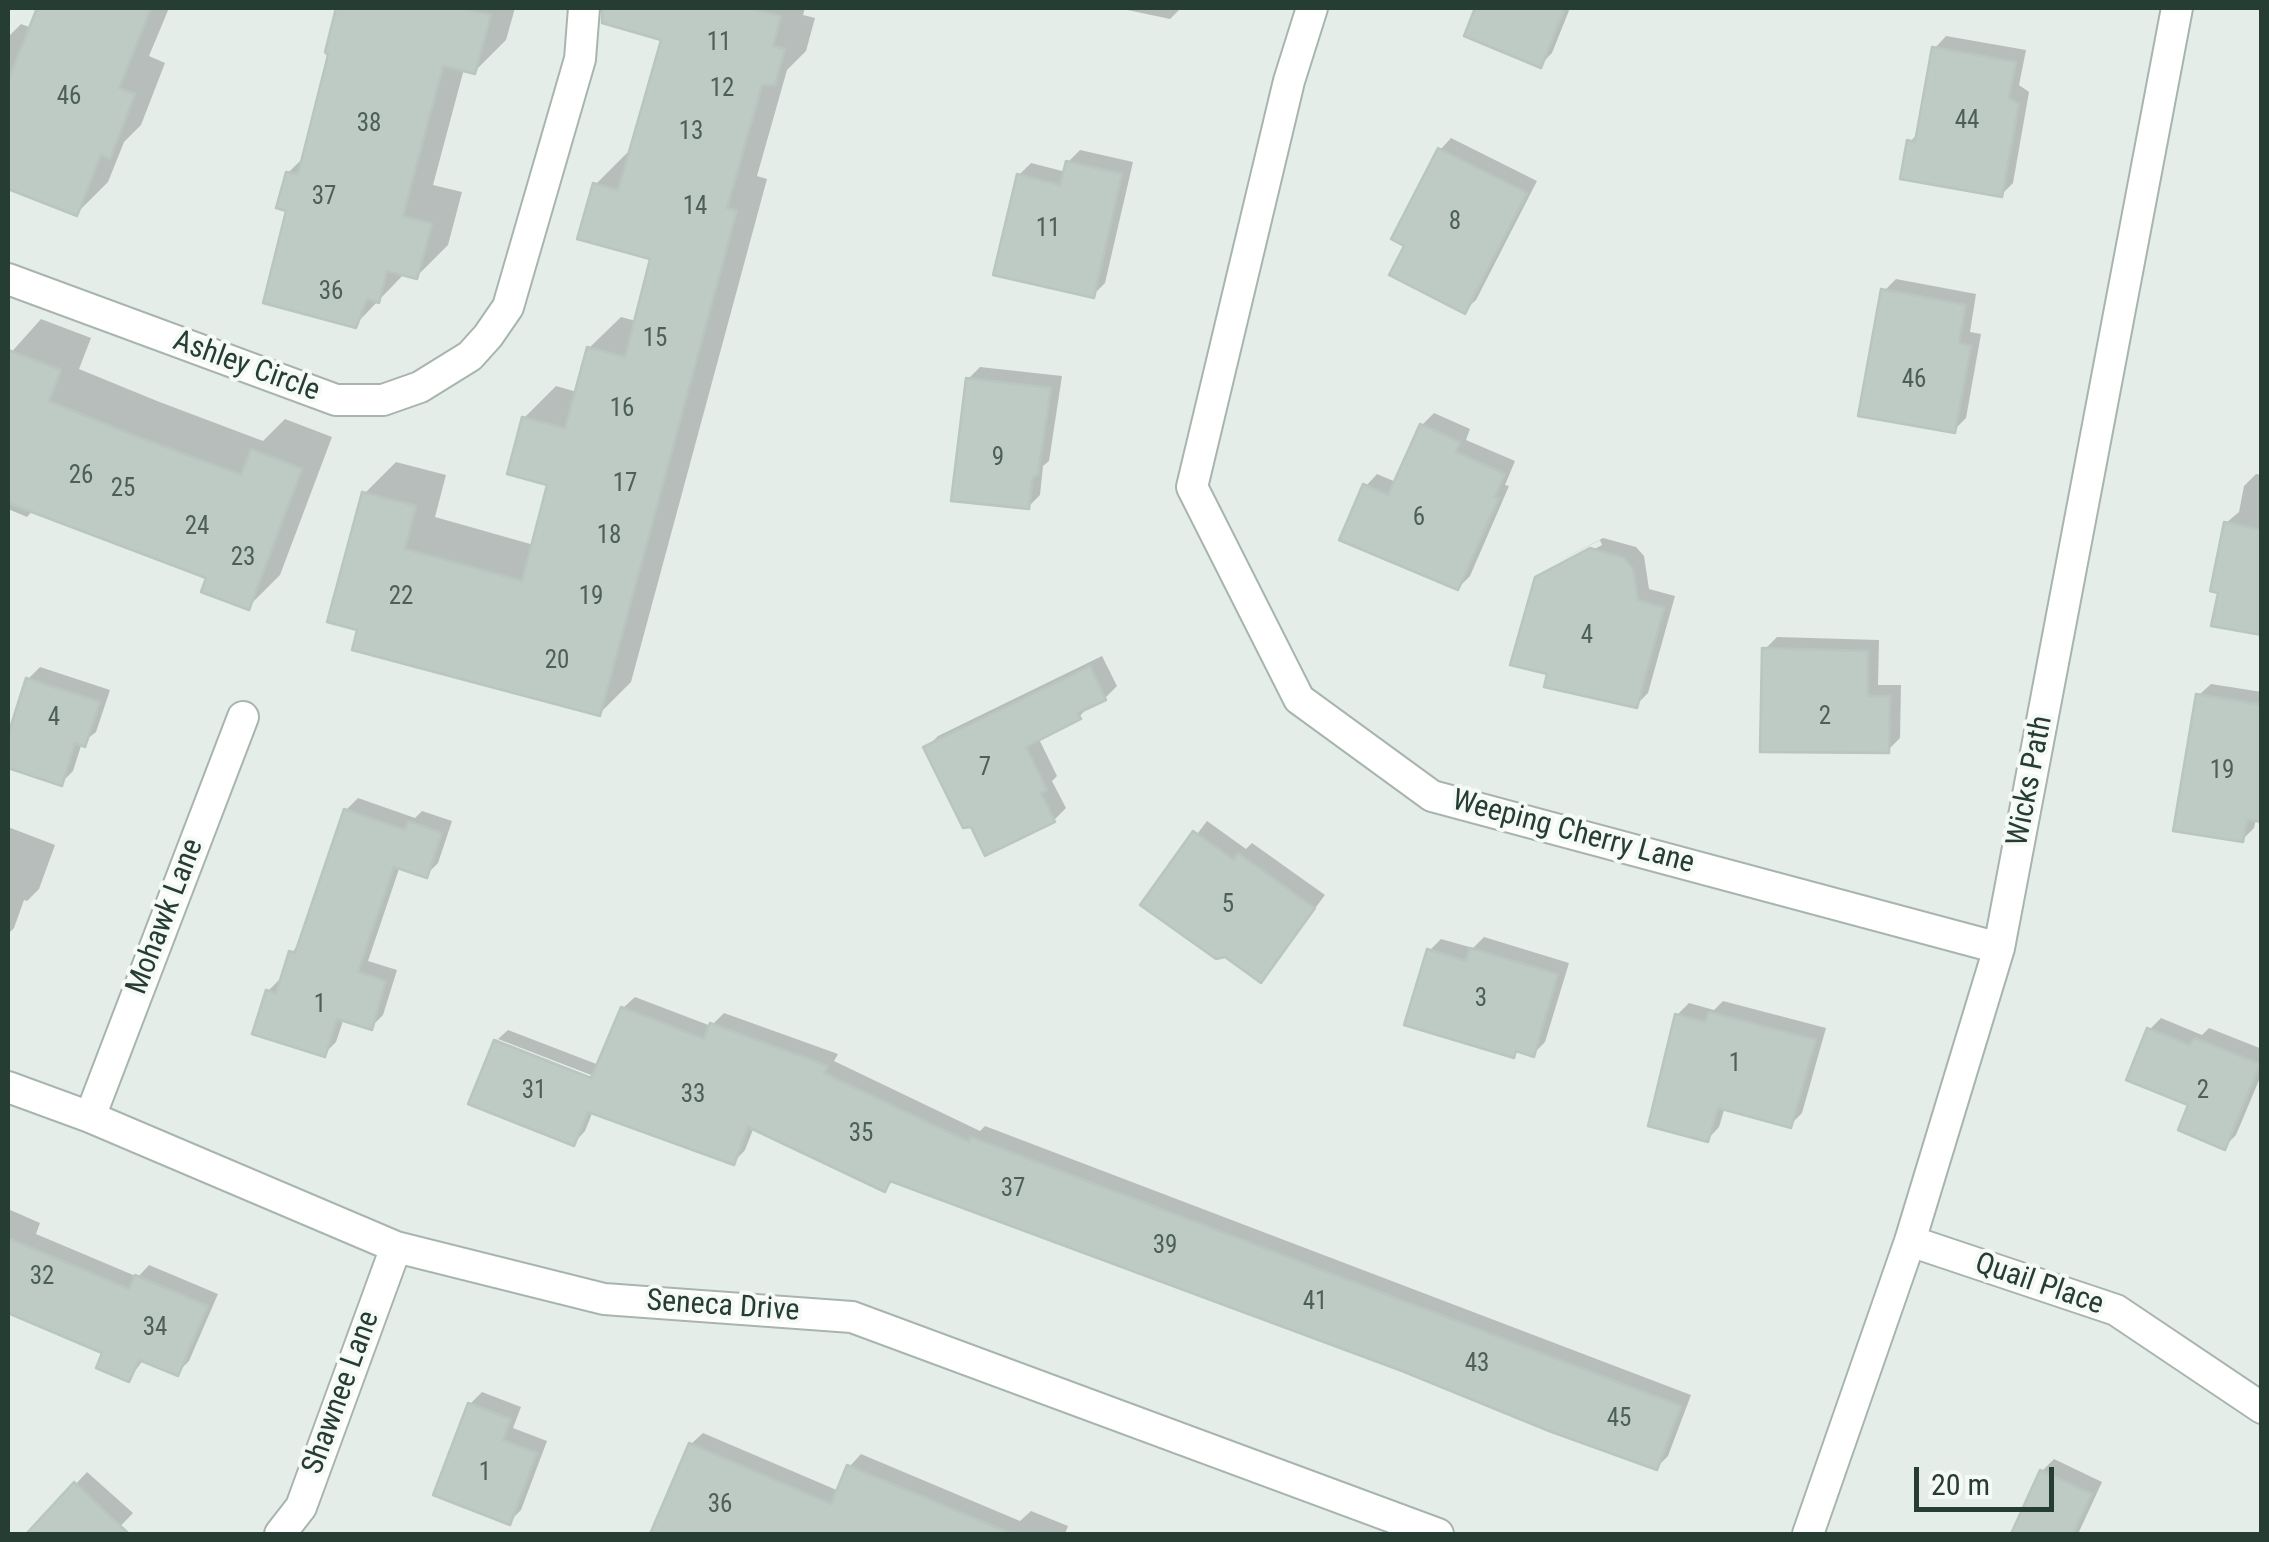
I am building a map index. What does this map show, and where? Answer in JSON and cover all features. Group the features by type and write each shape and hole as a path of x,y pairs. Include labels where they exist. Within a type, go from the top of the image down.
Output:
{"street":[{"name":"Ashley Circle","path":"8,279 336,400 383,400 420,387 470,356 508,306 580,58 584,8"},
{"name":"Weeping Cherry Lane","path":"1312,8 1290,81 1192,487 1300,699 1432,796 1999,948"},
{"name":"Wicks Path","path":"1808,1534 1910,1241 1999,948 2177,8"},
{"name":"Mohawk Lane","path":"90,1117 243,717"},
{"name":"Seneca Drive","path":"8,1087 90,1117 396,1247 604,1299 852,1317 1438,1534"},
{"name":"Quail Place","path":"1910,1241 2116,1310 2262,1408"},
{"name":"Shawnee Lane","path":"280,1534 300,1507 396,1247"}],"building":[{"path":"37,8 151,8 119,88 135,94 110,159 101,155 77,216 8,189 8,81"},
{"path":"336,8 462,8 491,15 475,74 443,66 403,216 432,224 417,279 387,271 379,303 367,299 356,328 263,303 286,211 276,208 286,172 298,174"},
{"path":"602,8 749,8 781,16 773,46 785,49 775,85 762,85 727,208 737,211 600,716 352,650 357,630 327,622 362,492 416,506 405,549 522,581 547,485 507,474 522,417 565,428 587,347 625,357 650,259 577,239 593,183 618,190 661,40 602,23"},
{"path":"1475,8 1565,8 1541,68 1464,36"},
{"path":"1932,47 2016,62 2009,98 2019,104 2002,197 1900,179 1907,140 1915,142"},
{"path":"1438,148 1527,193 1465,314 1389,275 1404,246 1391,239"},
{"path":"1066,161 1122,174 1094,298 993,275 1017,174 1060,185"},
{"path":"1881,289 1966,305 1959,343 1971,346 1955,433 1858,416"},
{"path":"8,350 61,370 49,401 125,432 241,475 251,449 302,469 249,610 201,592 206,578 8,503"},
{"path":"966,378 1051,388 1029,509 951,501"},
{"path":"1420,424 1460,442 1456,452 1505,474 1495,497 1499,498 1458,590 1339,540 1363,484 1388,495"},
{"path":"2224,522 2262,530 2262,635 2211,626 2218,593 2210,591"},
{"path":"1590,548 1624,558 1633,569 1638,600 1664,608 1637,708 1544,687 1547,674 1510,665 1535,577"},
{"path":"1762,648 1868,651 1868,696 1890,696 1889,753 1760,752"},
{"path":"1090,666 1106,700 1078,713 1081,719 1026,747 1047,790 1041,793 1055,822 985,856 971,827 963,828 923,747"},
{"path":"26,678 100,702 85,747 75,743 62,786 8,768 8,735"},
{"path":"2196,694 2262,705 2262,822 2247,820 2243,842 2173,831"},
{"path":"344,809 405,830 408,821 442,833 427,878 394,867 358,972 386,981 372,1030 337,1019 325,1057 252,1034 266,990 276,993 289,951 295,953"},
{"path":"1193,831 1234,860 1238,853 1315,908 1261,983 1225,957 1216,959 1140,905"},
{"path":"1470,948 1558,974 1534,1057 1516,1051 1514,1058 1404,1025 1427,949 1466,961"},
{"path":"621,1007 704,1039 710,1023 828,1066 824,1073 969,1142 971,1137 1681,1406 1657,1470 890,1181 885,1192 748,1127 734,1165 588,1112 574,1146 468,1104 494,1040 591,1078"},
{"path":"1709,1012 1816,1040 1791,1128 1718,1108 1708,1142 1648,1126 1675,1014 1705,1022"},
{"path":"2147,1028 2189,1045 2195,1038 2260,1064 2225,1150 2178,1130 2188,1105 2126,1080"},
{"path":"8,1238 129,1289 135,1275 208,1306 178,1376 139,1360 129,1382 96,1368 102,1353 8,1313"},
{"path":"468,1403 511,1419 503,1440 537,1453 510,1525 433,1495"},
{"path":"689,1443 831,1504 847,1465 1012,1534 650,1534"},
{"path":"2040,1470 2092,1494 2073,1534 2011,1534"},
{"path":"74,1482 129,1534 26,1534"}]}
